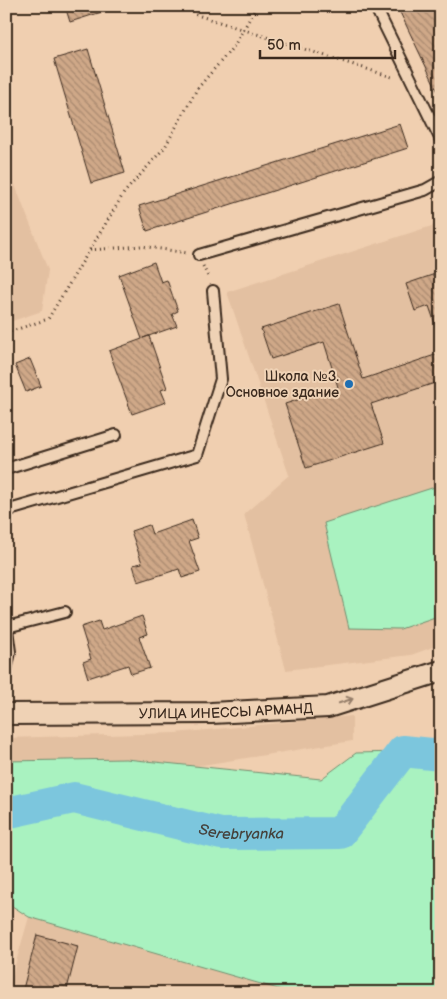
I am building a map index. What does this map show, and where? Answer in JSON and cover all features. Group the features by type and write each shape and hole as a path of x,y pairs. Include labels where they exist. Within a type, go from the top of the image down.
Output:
{"street":[{"name":"УЛИЦА ИНЕССЫ АРМАНД","path":"6,714 211,713 328,707 441,671"}],"lane":[{"path":"375,6 441,140"},
{"path":"199,255 426,190 441,180"},
{"path":"6,511 197,455 221,379 213,291"},
{"path":"6,469 116,435"},
{"path":"7,627 64,612"},
{"path":"6,622 10,652 6,670"}],"path":[{"path":"191,6 194,14 413,84"},
{"path":"6,334 48,319 124,193 165,147 197,89 234,46 257,6"},
{"path":"90,250 141,246 199,255 213,291"}],"shaded area":[{"path":"6,162 48,270 42,311 6,323"},
{"name":"Школа №3. Основное здание","path":"441,223 441,644 411,655 286,670 244,514 289,475 227,292"},
{"path":"352,716 352,741 196,766 126,759 6,761 6,738 175,733"},
{"path":"29,917 292,993 7,993"}],"green space":[{"path":"441,485 441,615 400,629 349,628 324,523"},
{"path":"441,751 441,993 292,993 29,917 6,902 6,761 126,759 321,779 356,753"}],"building":[{"path":"65,6 108,6 108,10 70,22"},
{"path":"397,6 432,6 441,25 441,98"},
{"path":"88,49 125,173 91,183 54,59"},
{"path":"400,124 408,148 147,231 139,206"},
{"path":"154,262 161,282 167,280 178,311 172,314 177,326 143,338 149,336 167,388 161,390 166,402 132,414 109,351 142,339 119,275"},
{"path":"441,272 441,332 438,332 429,306 415,311 406,284"},
{"path":"339,304 363,379 441,353 441,381 371,404 384,443 306,468 285,404 338,387 324,342 271,359 261,329"},
{"path":"30,359 41,386 26,392 15,365"},
{"path":"192,520 198,538 189,541 200,572 182,578 179,569 138,582 133,565 142,563 131,531 149,525 152,534"},
{"path":"142,616 148,634 139,637 150,668 131,674 128,665 88,678 83,662 91,659 81,627 99,621 102,630"},
{"path":"37,935 78,946 66,993 22,993"}],"waterway":[{"name":"Serebryanka","path":"6,813 74,798 221,834 340,833 403,751 441,755"}],"place":[{"name":"Школа №3. Основное здание","path":"349,384"}]}
